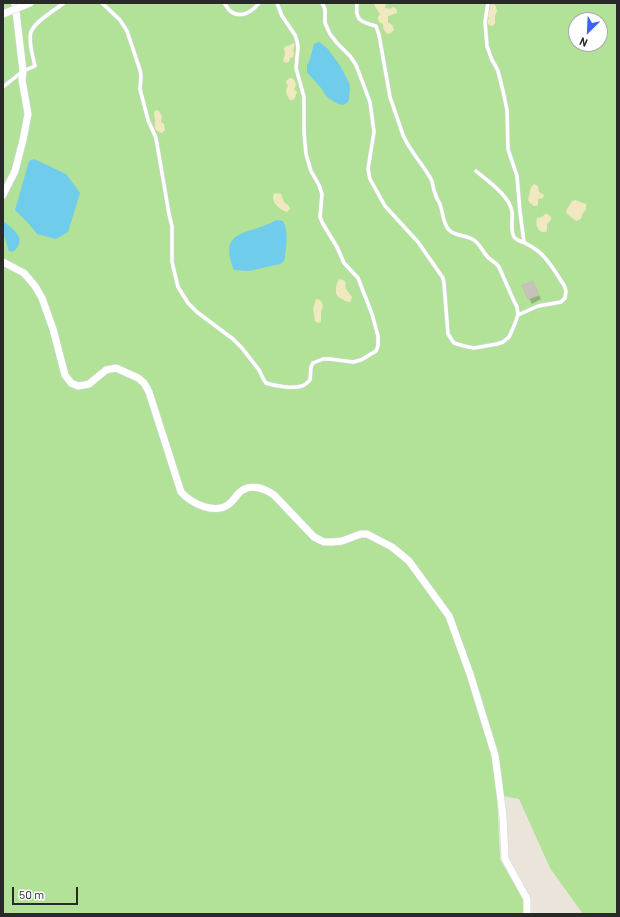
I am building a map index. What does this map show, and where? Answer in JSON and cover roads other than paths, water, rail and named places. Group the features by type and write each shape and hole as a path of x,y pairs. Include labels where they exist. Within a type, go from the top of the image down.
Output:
{"street":[{"path":"3,195 15,171 28,114 22,80 23,71 15,3"},
{"path":"3,14 30,3"},
{"path":"3,262 24,274 35,286 42,298 54,330 65,375 71,383 78,386 89,384 106,370 116,368 138,378 144,383 149,392 181,492 184,496 207,507 214,508 223,507 230,503 244,489 260,488 269,491 274,495 314,537 319,540 333,542 342,541 361,534 367,534 392,547 409,561 449,616 470,674 494,755 503,816 505,859 527,899 527,914"}],"lane":[{"path":"3,88 23,71 35,66 30,41 31,30 36,23 64,3"},
{"path":"102,3 120,20 127,31 140,70 140,89 148,120 156,138 172,226 172,262 178,287 188,303 197,312 233,339 242,348 259,370 266,383"},
{"path":"224,3 230,11 243,15 259,3"},
{"path":"260,385 266,383 290,387 302,387 310,380 311,367 313,363 323,359 353,362 361,360 376,352 378,346 378,336 358,278 344,263 320,217 322,194 311,171 306,154 304,132 304,97 296,68 298,47 297,41 295,35 282,16 277,3"},
{"path":"322,3 325,9 325,23 330,34 356,65 370,102 374,132 368,169 370,179 385,206 418,242 443,278 448,334 454,343 474,348 503,342 508,337 514,326 518,315 517,307 496,262 485,254 477,242 471,238 453,233 446,226 440,204 426,170 405,141 390,97 380,35 376,26 361,22 356,15 358,3"},
{"path":"488,3 485,22 487,46 498,71 503,90 507,115 508,149 517,176 524,242"},
{"path":"476,171 497,189 510,204 515,239 524,242 546,258 566,291 565,298 561,302 538,306 518,315"}],"water":[{"path":"319,42 327,48 341,67 350,85 349,100 343,105 338,104 327,97 307,72 307,65 314,44"},
{"path":"34,159 66,174 80,193 68,232 56,239 37,234 15,210 29,161"},
{"path":"276,220 283,221 287,234 284,261 280,264 249,271 234,270 230,256 230,246 233,240 239,235"},
{"path":"3,221 15,231 19,237 19,244 13,252 9,251 3,232"}]}
